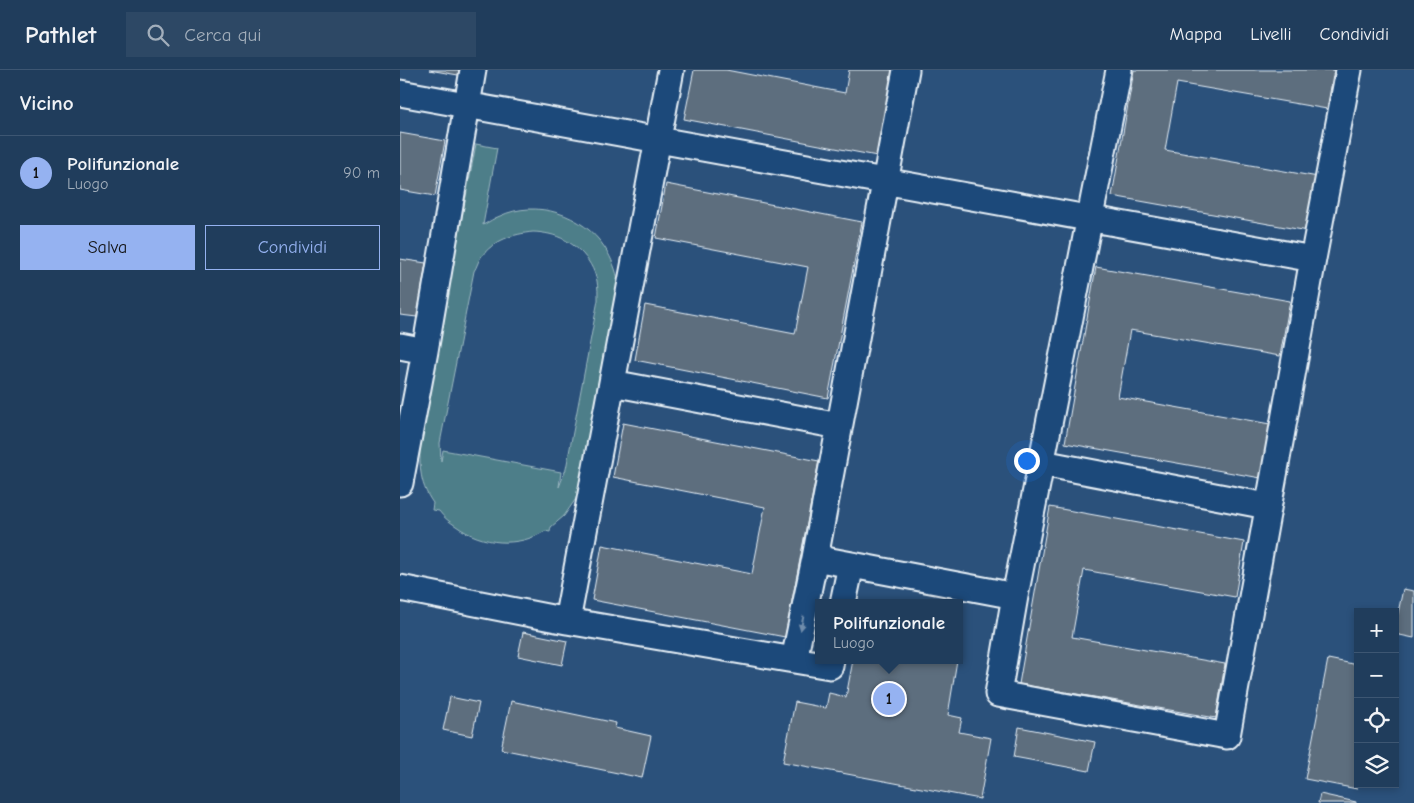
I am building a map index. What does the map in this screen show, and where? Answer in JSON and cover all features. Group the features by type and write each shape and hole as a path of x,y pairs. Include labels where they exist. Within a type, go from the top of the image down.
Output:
{"lane":[{"path":"400,483 425,351 473,70"},
{"path":"567,620 671,70"},
{"path":"794,660 815,558 906,70"},
{"path":"1119,70 1015,596 998,694 1227,736 1312,259 1349,70"},
{"path":"400,93 1312,259"},
{"path":"400,346 425,351"},
{"path":"612,383 839,426"},
{"path":"1042,463 1267,506"},
{"path":"815,558 1015,596"},
{"path":"844,599 851,565"},
{"path":"400,588 567,620 815,664"},
{"path":"818,664 830,666 830,664"}],"green space":[{"path":"476,144 497,148 483,225 514,211 528,209 558,213 572,218 596,236 610,256 618,278 619,283 582,490 564,516 551,527 550,532 545,531 523,540 512,542 500,542 477,537 445,518 439,511 432,510 433,503 422,480 420,438","holes":["535,232 549,234 566,240 573,245 586,257 591,265 598,286 598,300 566,469 559,487 561,472 443,450 441,461 440,443 474,271 481,257 498,242 518,234"]}],"building":[{"path":"429,70 465,70 464,76"},
{"path":"694,70 726,70 845,93 849,70 894,70 877,156 684,119"},
{"path":"1134,70 1334,70 1327,109 1177,83 1165,150 1318,177 1308,231 1112,196"},
{"path":"400,133 445,141 435,196 400,190"},
{"path":"666,184 862,222 828,398 635,360 645,305 795,334 808,267 656,238"},
{"path":"400,259 426,263 417,317 400,315"},
{"path":"1096,267 1290,301 1280,356 1130,330 1118,397 1270,424 1261,478 1065,443"},
{"path":"623,423 819,461 785,637 592,600 602,545 752,574 765,507 613,477"},
{"path":"1050,507 1244,542 1235,597 1084,570 1072,637 1225,664 1216,718 1019,684"},
{"path":"1403,589 1414,591 1414,638 1399,635 1399,608"},
{"path":"523,632 567,641 562,665 518,656"},
{"path":"1328,659 1354,664 1354,788 1357,789 1305,779"},
{"path":"852,664 956,664 948,715 962,718 959,732 991,738 980,799 783,762 795,702 826,708 829,693 846,697"},
{"path":"450,697 479,703 472,736 443,730"},
{"path":"511,701 616,723 615,728 651,736 642,778 501,749"},
{"path":"1019,727 1095,742 1089,771 1014,757"},
{"path":"1320,794 1356,802 1356,803 1318,803"}],"place":[{"name":"Polifunzionale","path":"889,699"}]}
